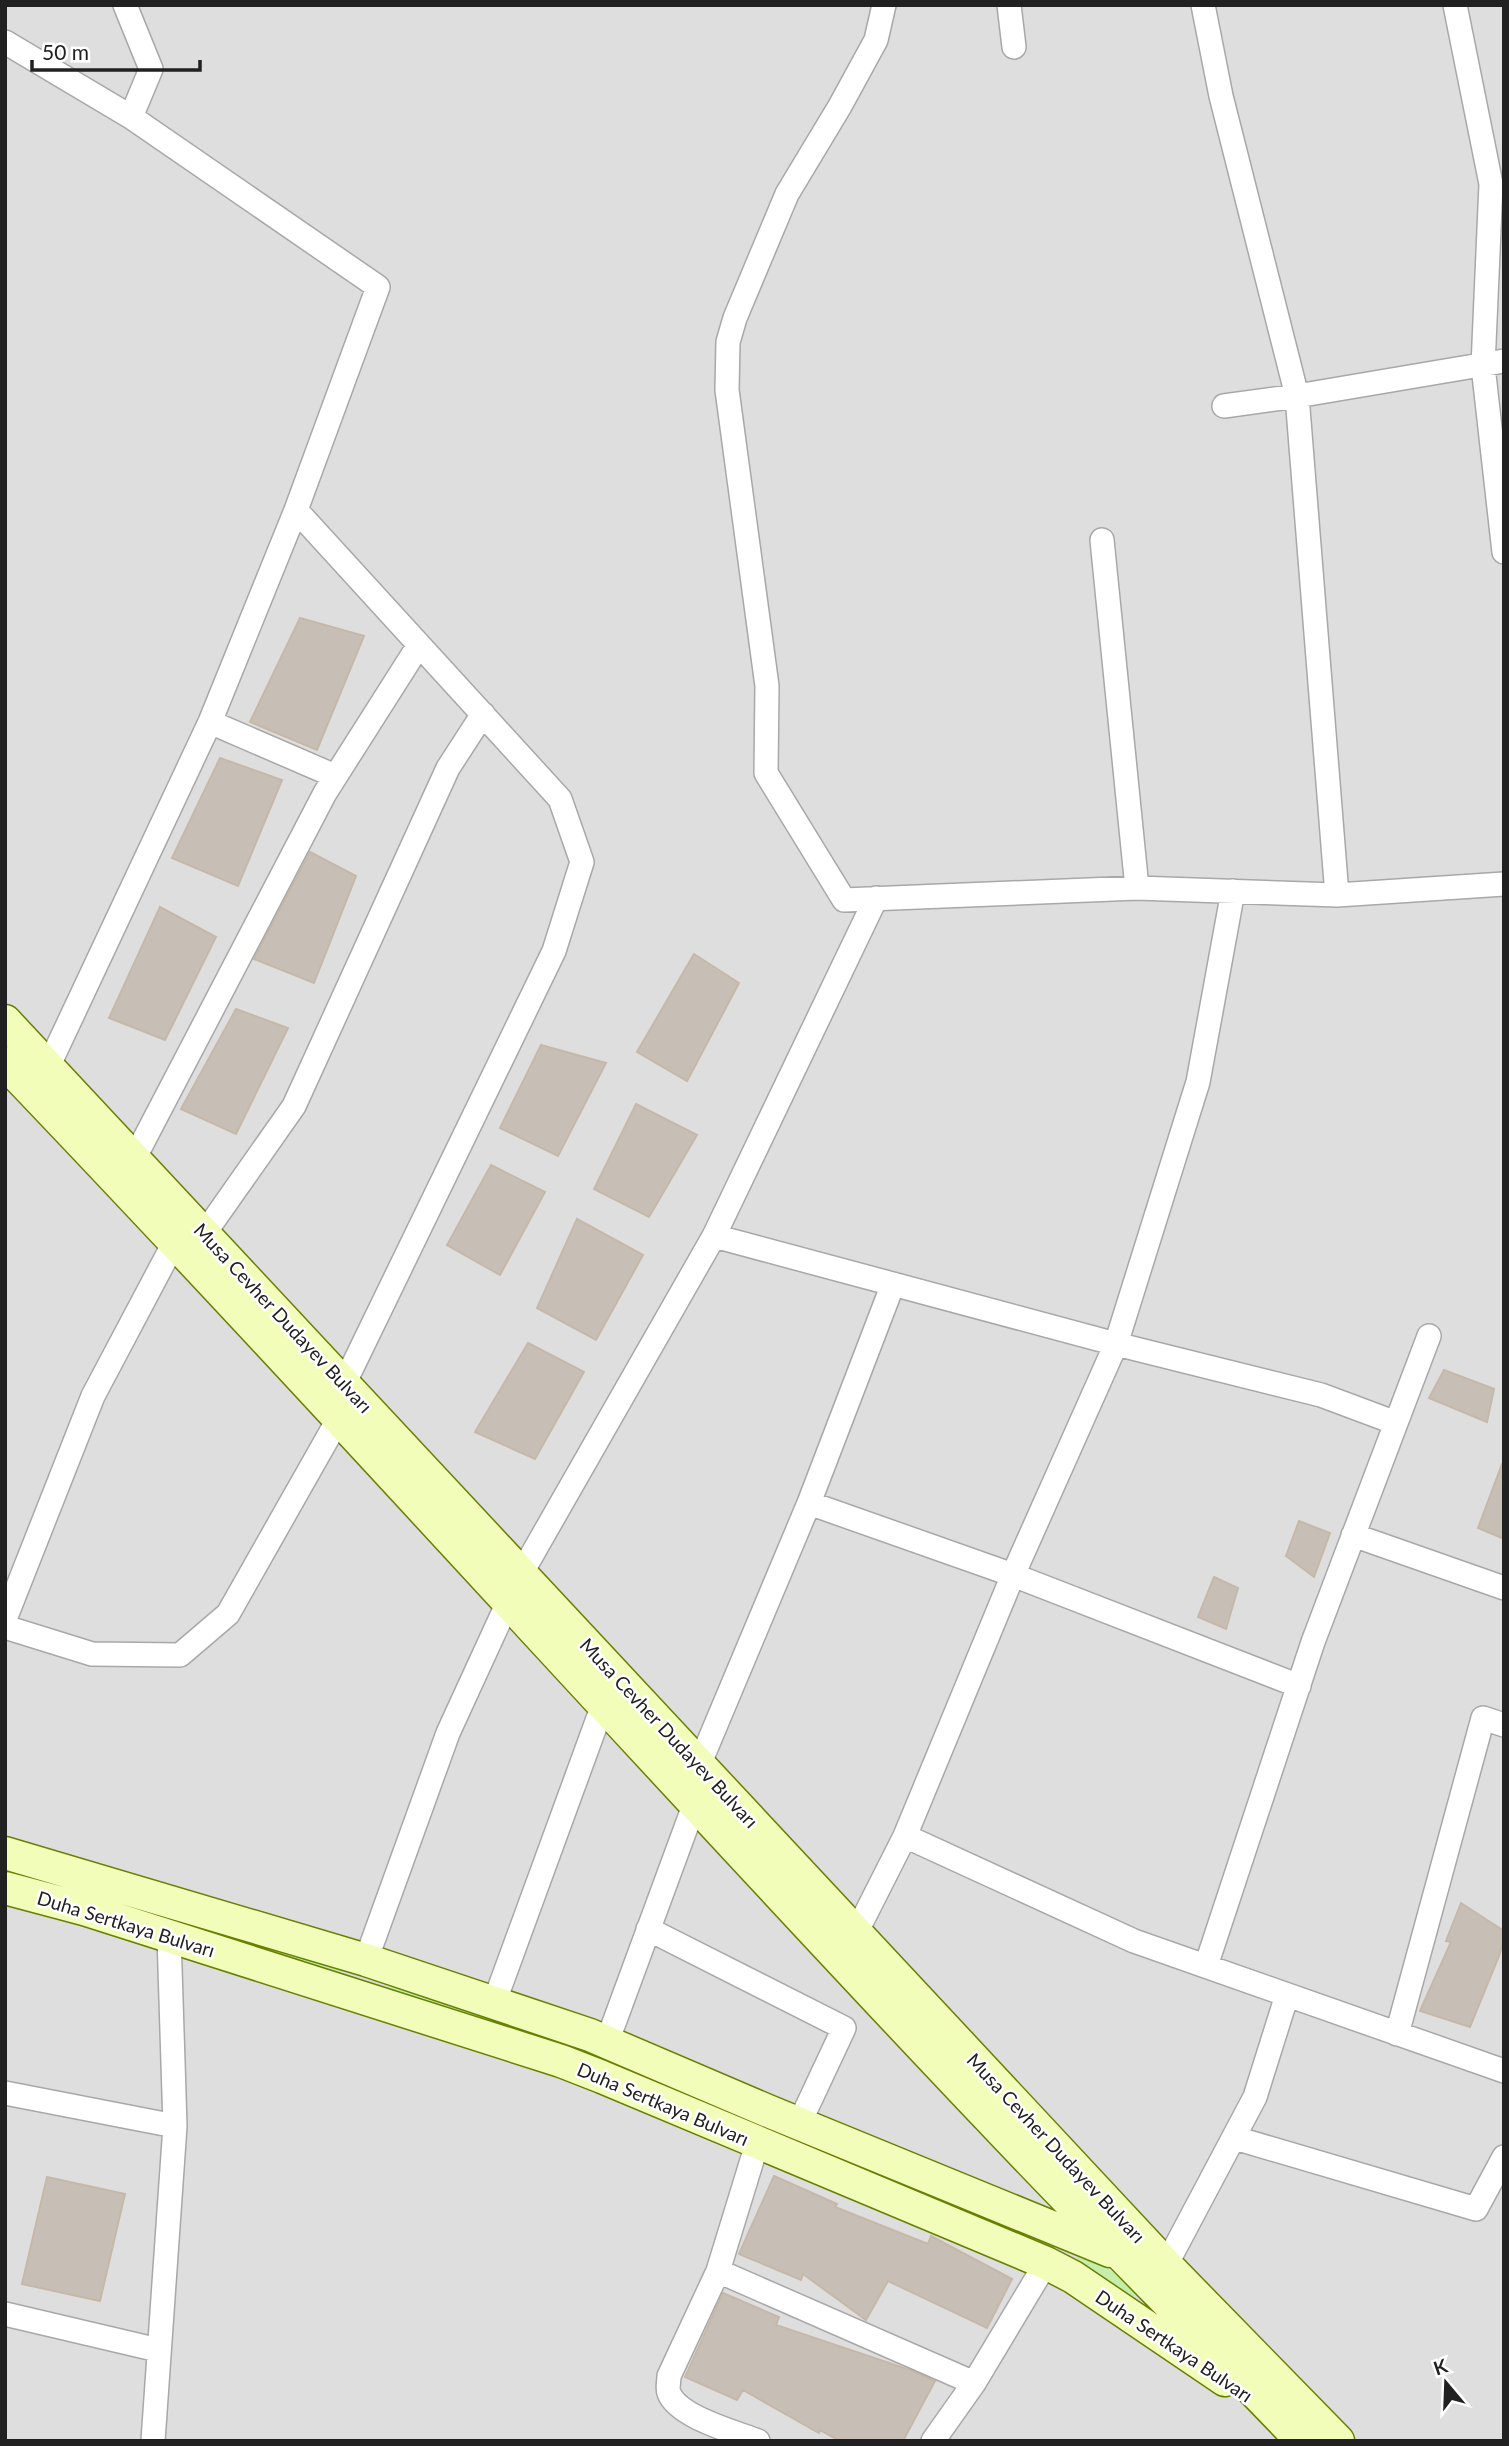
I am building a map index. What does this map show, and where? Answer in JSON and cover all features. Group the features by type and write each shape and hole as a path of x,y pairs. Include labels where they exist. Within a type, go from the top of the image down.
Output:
{"main road":[{"name":"Musa Cevher Dudayev Bulvarı","path":"5,1021 134,1158 190,1238 339,1418 698,1765 1166,2266 1338,2441"},
{"name":"Musa Cevher Dudayev Bulvarı","path":"7,1069 344,1384 514,1588 603,1705 991,2120 1301,2441"},
{"name":"Duha Sertkaya Bulvarı","path":"5,1853 366,1960 607,2042 1122,2256 1166,2266"},
{"name":"Duha Sertkaya Bulvarı","path":"5,1888 84,1909 561,2061 1046,2263 1073,2277 1278,2416"},
{"path":"359,1996 366,1960"},
{"path":"757,2144 768,2111"}],"street":[{"path":"125,5 150,69 131,117"},
{"path":"884,5 876,40 788,194 735,318 728,342 727,390 767,686 766,773 844,900 1137,888 1337,895 1504,884"},
{"path":"1009,5 1014,47"},
{"path":"1203,5 1221,96 1297,396 1337,895"},
{"path":"1455,5 1491,184 1493,363 1504,552"},
{"path":"5,42 131,117 378,287 296,510 210,722 48,1067"},
{"path":"1224,406 1493,363"},
{"path":"296,510 560,799 582,862 554,951 344,1384"},
{"path":"1102,540 1137,888"},
{"path":"134,1158 335,776 419,645"},
{"path":"5,1619 93,1396 190,1238 294,1106 448,768 483,714"},
{"path":"210,722 335,776"},
{"path":"856,1933 905,1836 1013,1575 1116,1344 1198,1082 1233,891"},
{"path":"366,1960 448,1733 514,1588 714,1236 876,898"},
{"path":"714,1236 1116,1344 1321,1395 1396,1423"},
{"path":"698,1765 809,1503 893,1284"},
{"path":"1206,1966 1298,1686 1429,1336"},
{"path":"5,1627 92,1654 180,1655 228,1614 339,1418"},
{"path":"809,1503 1013,1575 1298,1686"},
{"path":"1353,1535 1504,1588"},
{"path":"494,2003 603,1705"},
{"path":"1397,2034 1483,1718 1504,1725"},
{"path":"607,2042 695,1803"},
{"path":"905,1836 1134,1941 1504,2071"},
{"path":"648,1929 844,2028 799,2124"},
{"path":"153,2441 175,2126 169,1936"},
{"path":"1166,2266 1255,2097 1287,1995"},
{"path":"5,2093 175,2126"},
{"path":"1235,2138 1476,2209 1504,2157"},
{"path":"757,2144 718,2271 669,2376 668,2390 674,2402 687,2412 758,2441"},
{"path":"933,2441 974,2383 1046,2263"},
{"path":"718,2271 974,2383"},
{"path":"5,2314 158,2350"}],"shaded area":[{"path":"5,5 1504,5 1504,2441 5,2441"}],"green space":[{"path":"5,1868 343,1969 342,1976 5,1873"},
{"path":"388,1985 578,2047 751,2119 748,2125 388,1991"},
{"path":"778,2130 1054,2241 1053,2246 776,2136"},
{"path":"1080,2253 1133,2283 1138,2291 1133,2297 1128,2296 1077,2264 1077,2255"}],"building":[{"path":"300,618 364,636 317,750 250,722"},
{"path":"220,758 282,780 238,886 172,858"},
{"path":"310,852 356,876 314,983 254,959"},
{"path":"160,907 216,937 165,1040 109,1018"},
{"path":"694,954 739,983 687,1081 637,1052"},
{"path":"236,1009 288,1028 236,1134 181,1109"},
{"path":"541,1045 606,1063 558,1156 500,1128"},
{"path":"636,1104 697,1135 649,1217 594,1189"},
{"path":"491,1165 545,1192 500,1275 447,1245"},
{"path":"577,1219 643,1255 596,1340 537,1308"},
{"path":"528,1343 584,1372 535,1459 475,1432"},
{"path":"1444,1370 1494,1389 1487,1422 1429,1398"},
{"path":"1504,1464 1504,1539 1478,1528"},
{"path":"1299,1521 1330,1533 1314,1577 1286,1556"},
{"path":"1214,1577 1238,1588 1226,1629 1198,1617"},
{"path":"1461,1903 1504,1931 1499,1956 1470,2027 1420,2011 1451,1942 1446,1941"},
{"path":"774,2176 837,2204 835,2207 928,2244 931,2236 1012,2279 987,2328 888,2281 866,2320 803,2274 801,2280 739,2254"},
{"path":"47,2177 125,2194 100,2301 22,2284"},
{"path":"723,2293 779,2317 776,2325 935,2381 903,2441 840,2441 820,2430 819,2433 743,2390 737,2400 685,2377"}]}
